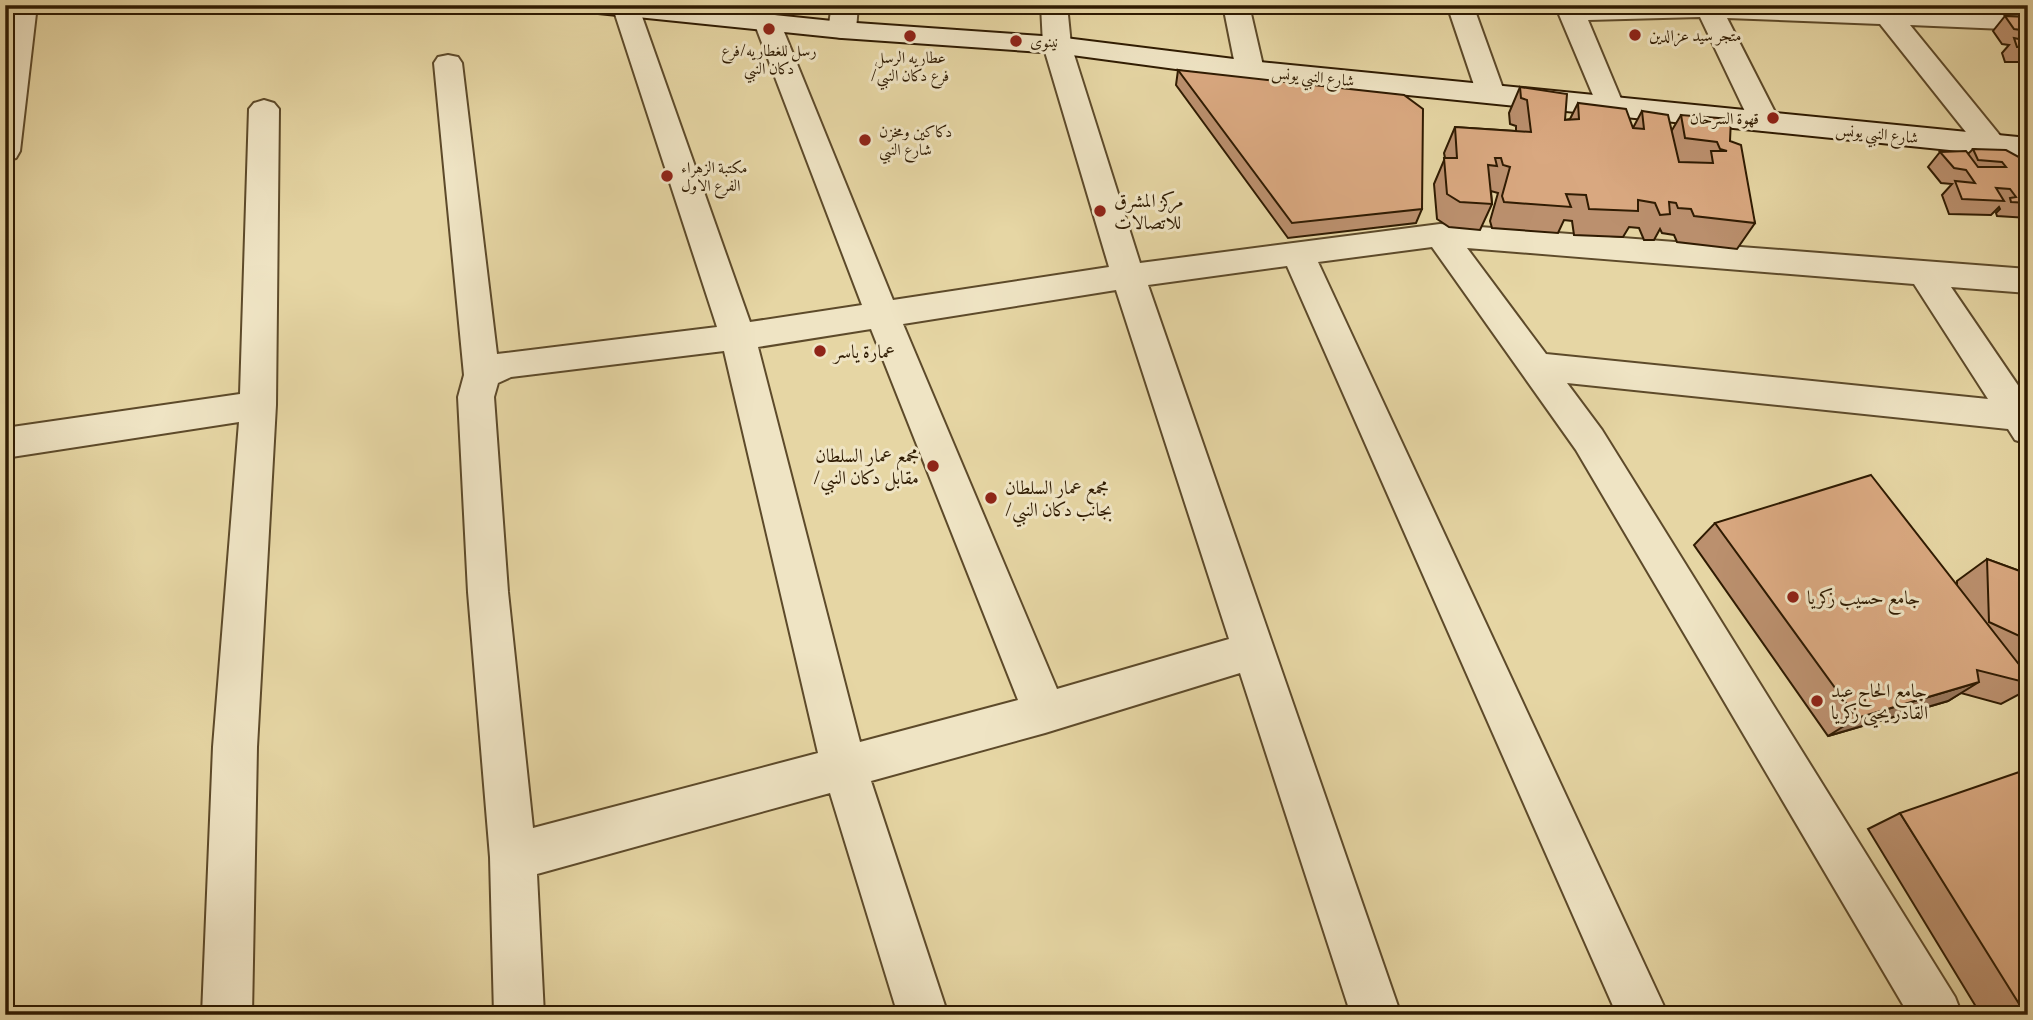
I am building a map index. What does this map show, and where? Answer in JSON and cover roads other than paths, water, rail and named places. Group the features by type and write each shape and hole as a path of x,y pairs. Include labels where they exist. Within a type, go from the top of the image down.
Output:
{"street":[{"path":"5,151 24,5"},
{"path":"1054,5 1057,45 1128,276 1376,1015"},
{"path":"1236,5 1250,70"},
{"path":"1460,5 1491,94"},
{"path":"631,7 738,337 844,767 923,1015"},
{"name":"شارع النبي يونس","path":"631,7 767,22 843,17 1250,70 2028,148"},
{"path":"1708,7 1765,122"},
{"path":"1610,106 1569,9 1708,7 1883,11 2028,22"},
{"path":"1883,11 1992,144"},
{"path":"767,22 882,314 1045,713"},
{"path":"447,63 482,375 476,397 488,592 513,857 519,1015"},
{"path":"227,1015 235,747 258,405 264,109"},
{"path":"482,375 506,364 738,337 1128,276 1440,235 2028,281"},
{"path":"1440,235 1589,440 1937,1015"},
{"path":"1298,255 1643,1015"},
{"path":"1923,271 2023,423"},
{"path":"1535,366 2023,423"},
{"path":"5,443 258,405"},
{"path":"513,857 1045,713 1254,650"}],"place":[{"name":"رسل للغطاريه/فرع دكان النبي","path":"769,29"},
{"name":"متجر سيد عزالدين","path":"1635,35"},
{"name":"عطاريه الرسل /فرع دكان النبي","path":"910,36"},
{"name":"نينوى","path":"1016,41"},
{"name":"قهوة السرحان","path":"1773,118"},
{"name":"دكاكين ومخزن شارع النبي","path":"865,140"},
{"name":"مكتبة الزهراء الفرع الاول","path":"667,176"},
{"name":"مركز المشرق للاتصالات","path":"1100,211"},
{"name":"عمارة ياسر","path":"820,351"},
{"name":"مجمع عمار السلطان /مقابل دكان النبي","path":"933,466"},
{"name":"مجمع عمار السلطان /بجانب دكان النبي","path":"991,498"},
{"name":"جامع حسيب زكريا","path":"1793,597"},
{"name":"جامع الحاج عبد القادر يحيى زكريا","path":"1817,701"}]}
